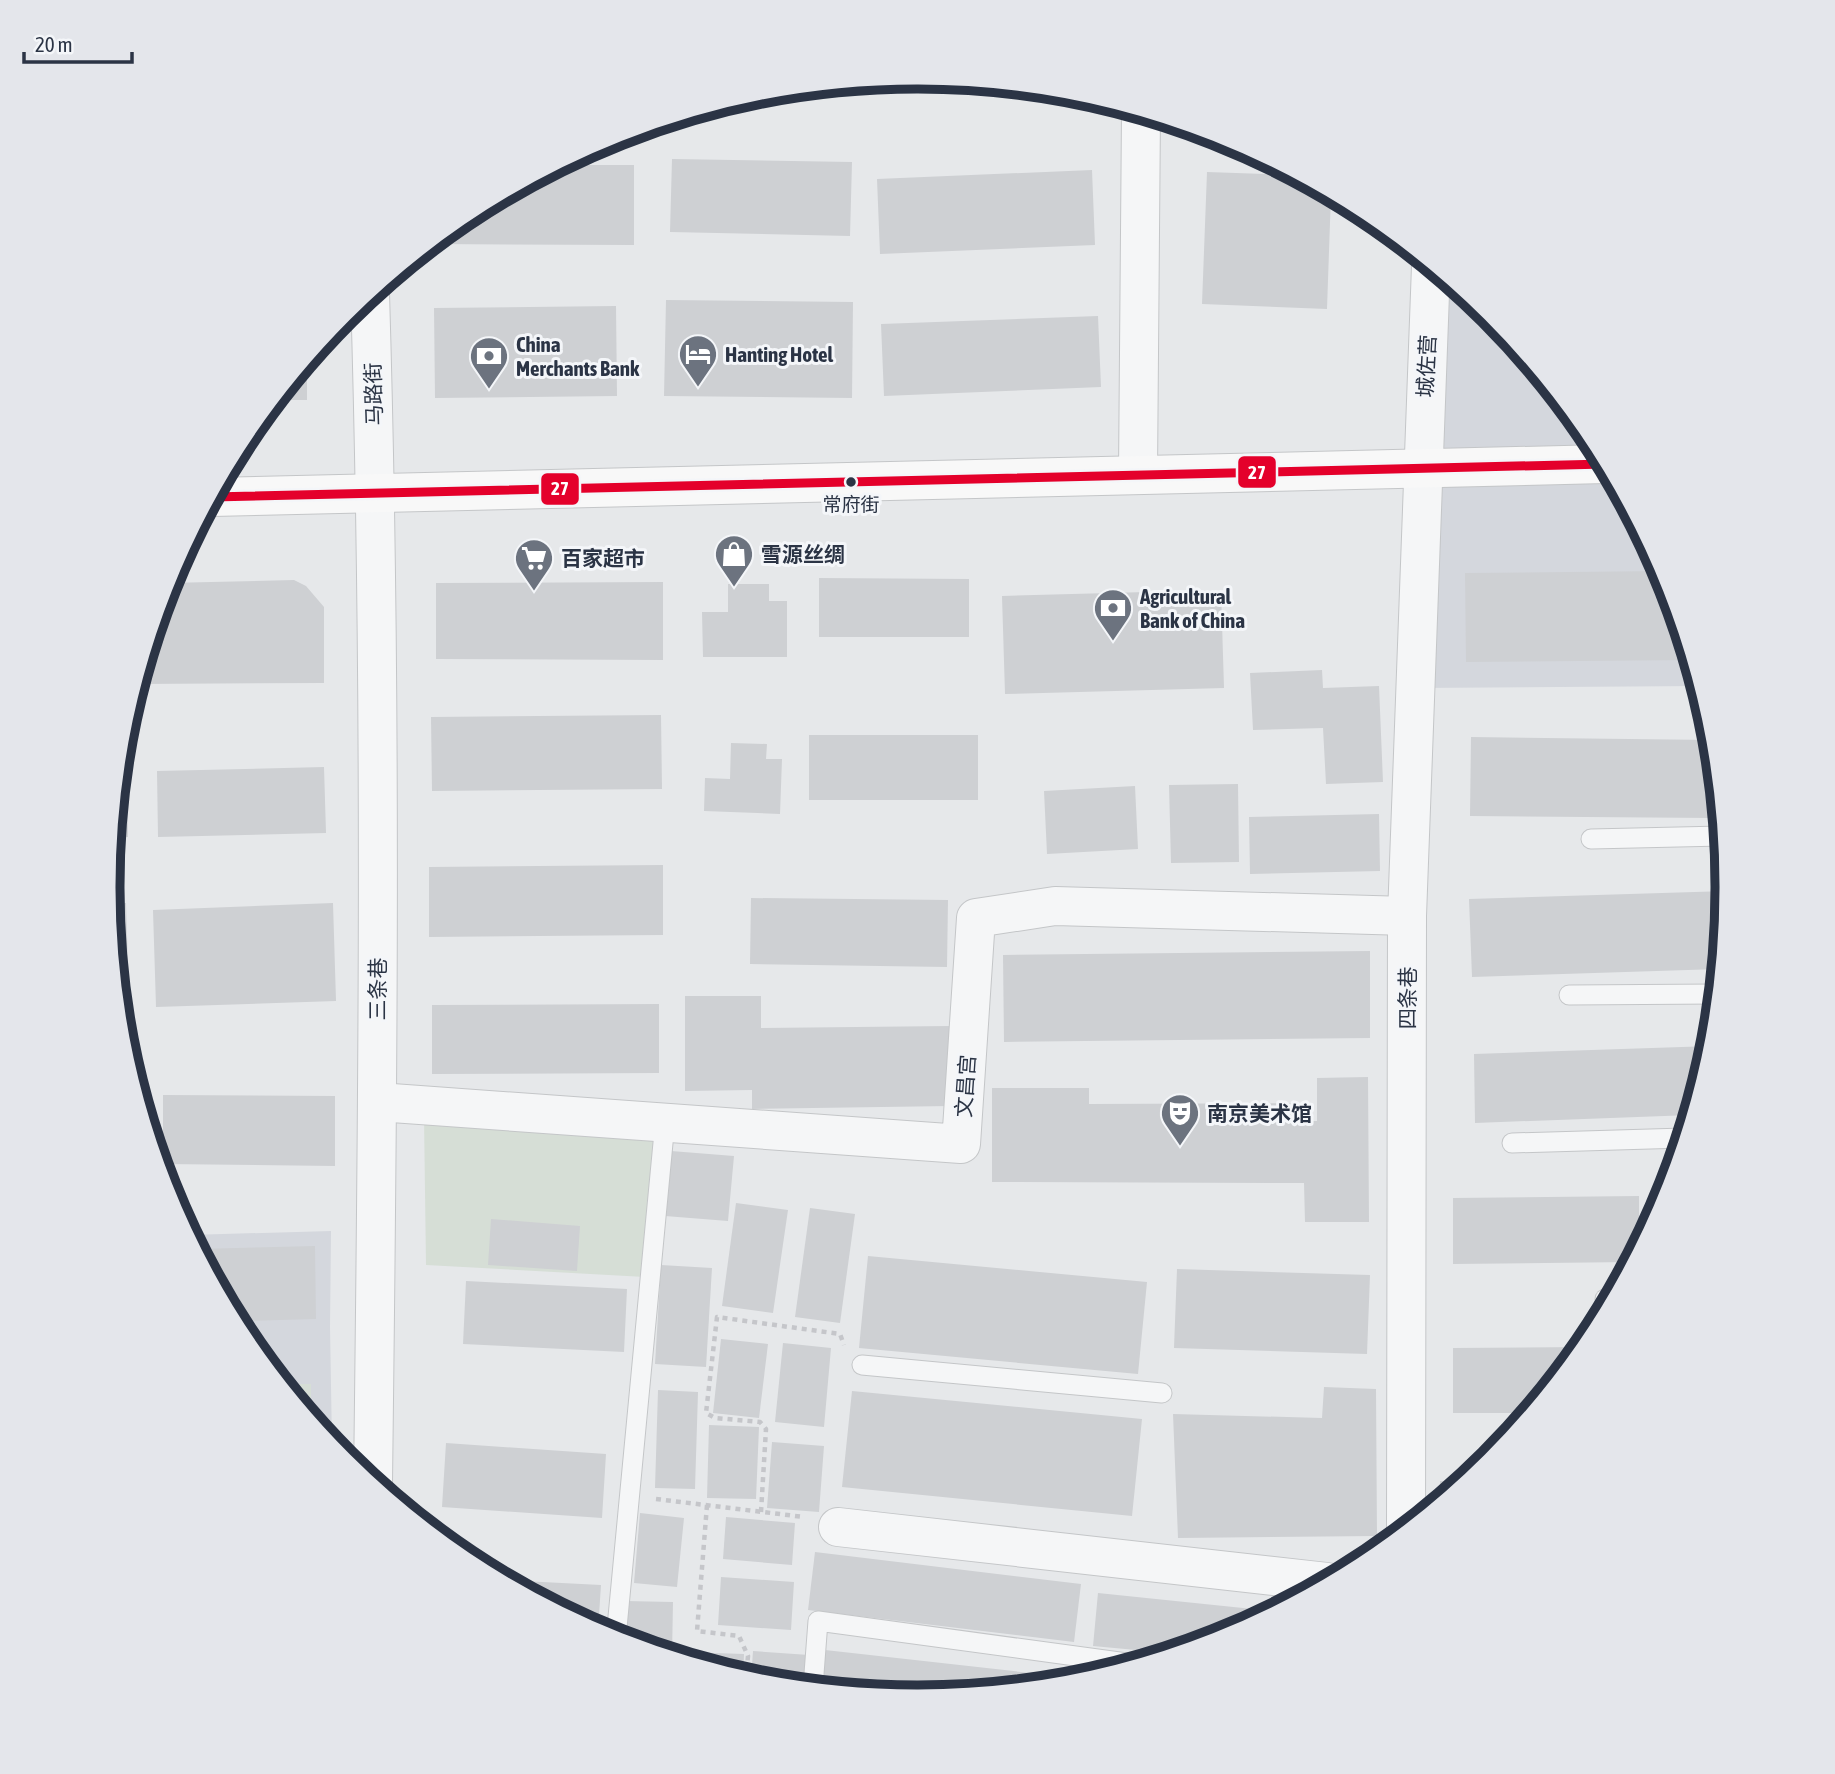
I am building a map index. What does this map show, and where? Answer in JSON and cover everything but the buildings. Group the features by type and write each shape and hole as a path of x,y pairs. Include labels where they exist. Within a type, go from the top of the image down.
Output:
{"main road":[{"path":"222,497 1593,464"}],"street":[{"path":"1138,474 1141,121"},
{"name":"城佐营","path":"1421,467 1430,277"},
{"name":"马路街","path":"370,307 376,494"},
{"name":"四条巷","path":"1406,1518 1407,916 1421,467"},
{"name":"三条巷","path":"373,1470 377,1102 376,494"},
{"name":"文昌宫","path":"377,1102 961,1144 976,918 1055,906 1407,916"},
{"path":"823,1522 1312,1580"}],"lane":[{"path":"1591,839 1714,836"},
{"path":"1569,995 1708,994"},
{"path":"617,1626 665,1122"},
{"path":"1512,1143 1674,1138"},
{"path":"862,1366 1161,1393"},
{"path":"814,1678 818,1621 1110,1661"}],"path":[{"path":"761,1512 766,1429 760,1422 715,1418 706,1413 717,1317 840,1334 846,1351 862,1366"},
{"path":"629,1496 823,1522"},
{"path":"707,1505 697,1631 739,1636 748,1656 747,1666"}],"shaded area":[{"path":"1431,277 1482,323 1517,361 1581,444 1633,534 1655,582 1689,686 1416,688"},
{"path":"424,1118 655,1132 645,1277 426,1265"},
{"path":"331,1231 332,1428 285,1373 254,1330 200,1235"},
{"path":"294,1384 311,1384 311,1405"}],"transit line":[{"name":"27","path":"222,497 1593,464"}],"place":[{"name":"Hanting Hotel","path":"698,388"},
{"name":"China Merchants Bank","path":"489,390"},
{"name":"常府街","path":"851,482"},
{"name":"雪源丝绸","path":"734,588"},
{"name":"百家超市","path":"534,592"},
{"name":"Agricultural Bank of China","path":"1113,642"},
{"name":"南京美术馆","path":"1180,1147"}]}
